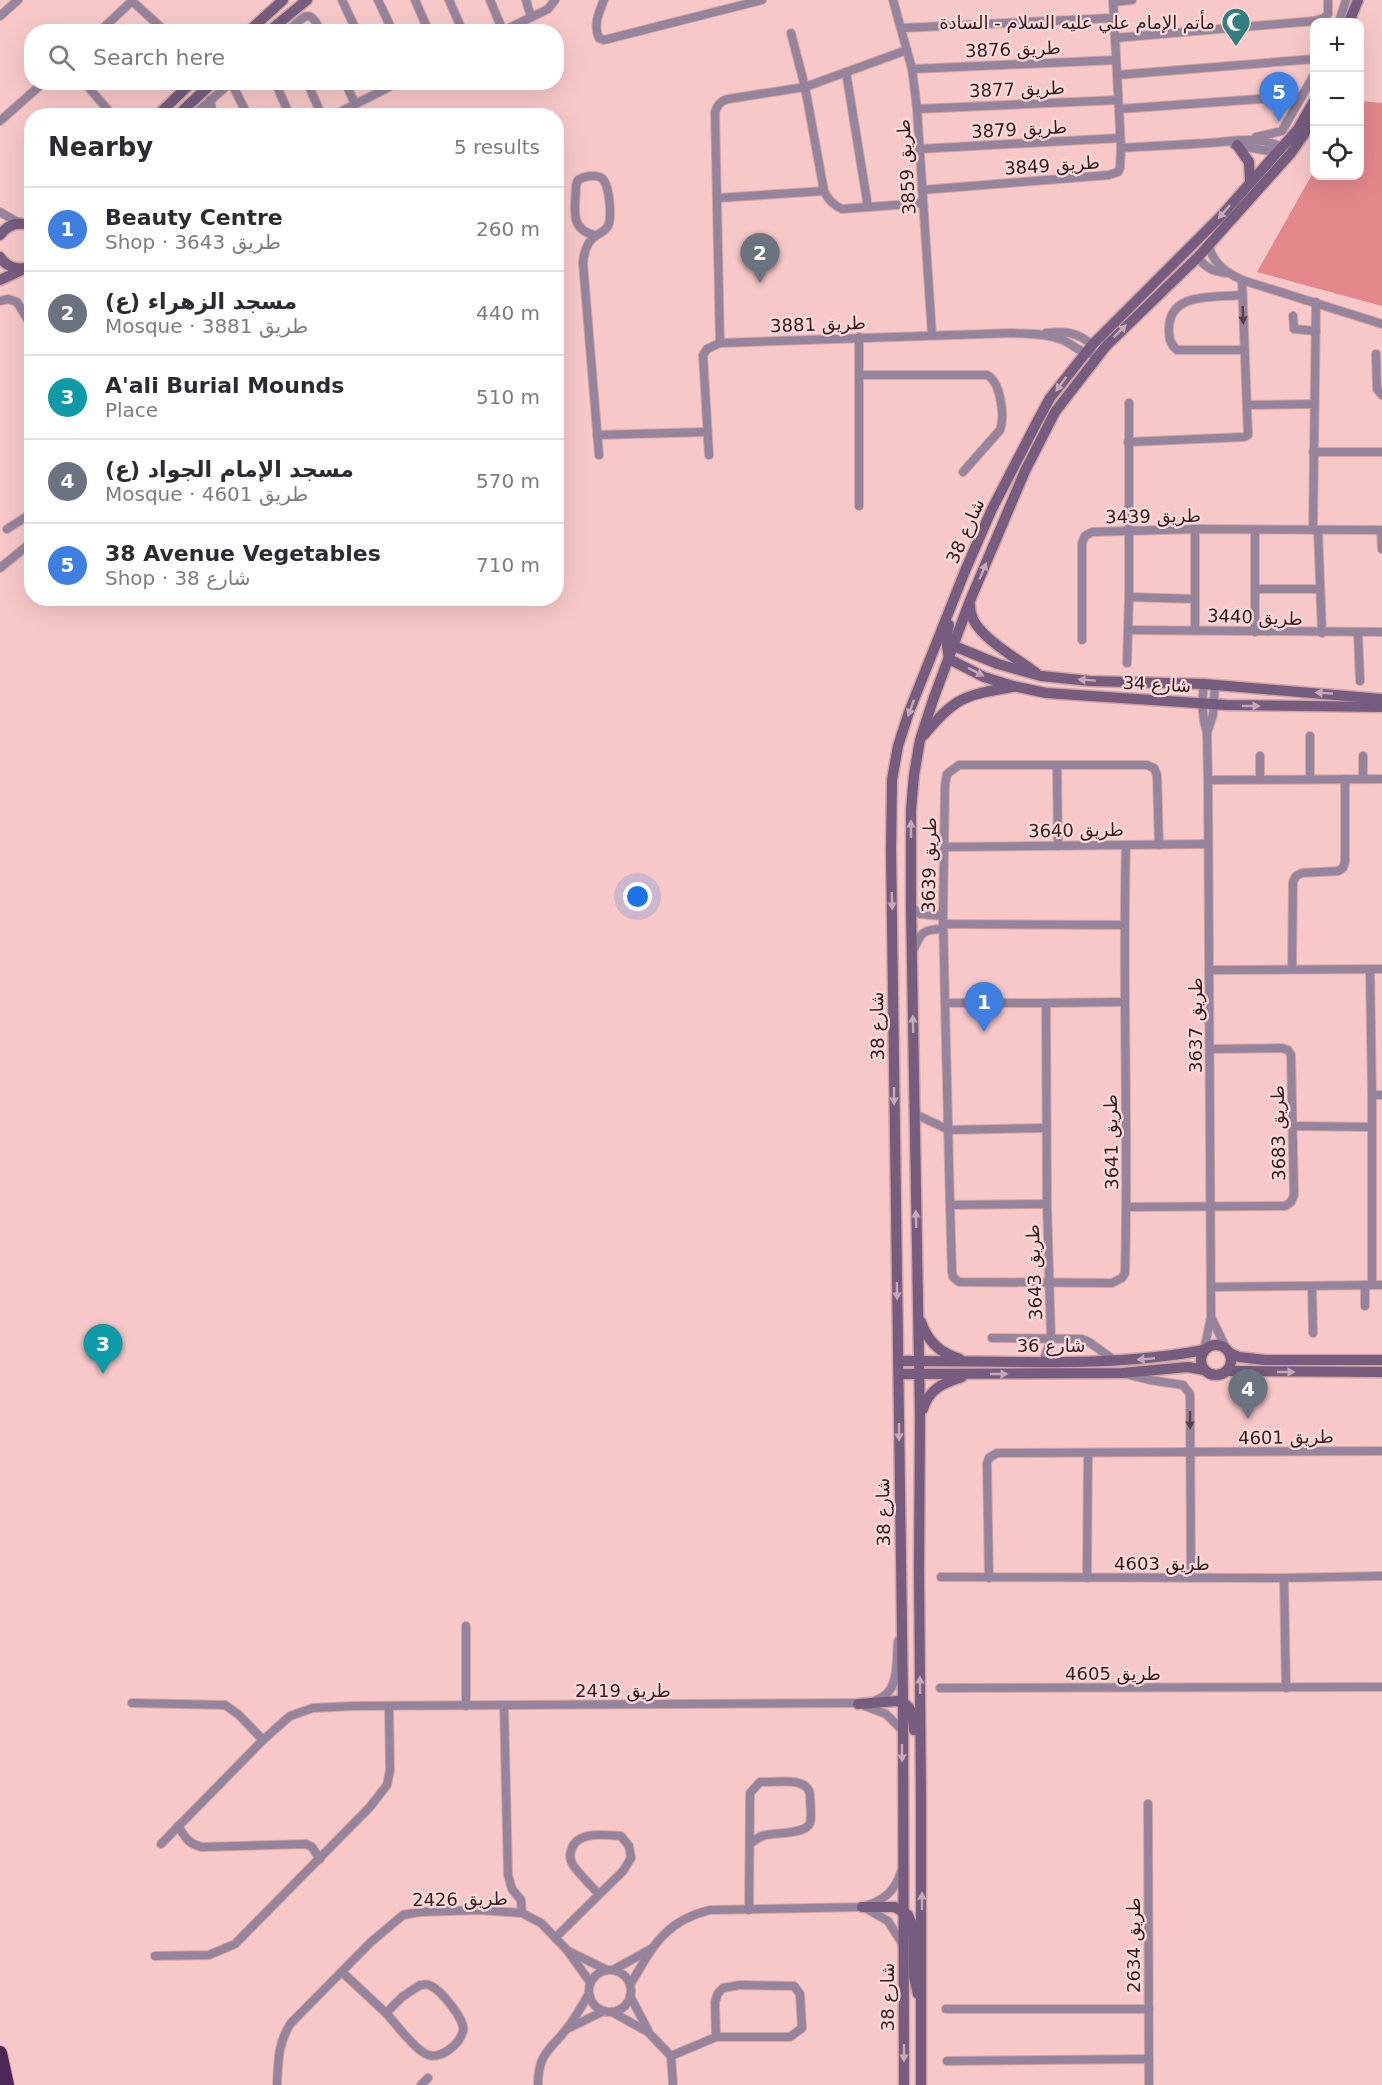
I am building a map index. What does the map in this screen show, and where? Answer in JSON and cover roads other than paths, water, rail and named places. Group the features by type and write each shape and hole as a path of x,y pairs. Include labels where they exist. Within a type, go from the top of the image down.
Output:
{"highway":[{"path":"0,2053 7,2085"}],"street":[{"path":"0,16 18,0"},
{"path":"107,24 131,0 157,24"},
{"path":"257,24 283,0"},
{"path":"278,24 307,0"},
{"path":"342,0 353,24"},
{"path":"378,0 389,24"},
{"path":"415,0 426,24"},
{"path":"449,0 460,24"},
{"path":"490,0 499,24"},
{"path":"526,0 531,17"},
{"path":"516,24 548,9 555,0"},
{"path":"604,0 596,32 599,38 604,40 739,3 762,0"},
{"name":"طريق 3859","path":"893,0 912,69 932,335"},
{"path":"1113,1 1132,0"},
{"path":"1115,39 1314,21 1324,18 1329,10 1328,0"},
{"path":"1340,18 1346,0"},
{"path":"1351,18 1358,0"},
{"path":"1358,18 1365,0"},
{"name":"طريق 3849","path":"922,189 1114,175 1120,168 1121,148 1113,1"},
{"path":"298,24 308,16 315,17 318,24"},
{"path":"902,28 1114,18"},
{"path":"791,33 805,87 824,191 828,199 842,209 923,203"},
{"path":"709,455 706,432 704,355 707,349 720,343 715,118 717,105 723,100 805,87 907,50"},
{"path":"1117,75 1310,58"},
{"name":"طريق 3876","path":"912,69 1116,60"},
{"path":"846,72 868,207"},
{"path":"1121,148 1221,142 1282,131 1310,82"},
{"path":"0,121 35,90"},
{"path":"91,90 106,108"},
{"path":"165,108 184,90"},
{"path":"185,108 205,90"},
{"path":"201,108 222,90"},
{"path":"235,90 244,108"},
{"path":"279,90 286,108"},
{"path":"311,90 318,108"},
{"path":"349,90 355,104"},
{"path":"347,108 376,90"},
{"path":"1119,109 1302,96"},
{"path":"1298,129 1302,96"},
{"path":"210,100 212,108"},
{"name":"طريق 3877","path":"916,109 1118,100"},
{"name":"شارع 38","path":"904,2085 903,1703 891,799 898,746 932,654 992,509 1050,398 1089,351 1197,242 1250,181 1284,153 1310,108"},
{"name":"شارع 38","path":"951,646 1025,471 1055,412 1106,346 1197,257 1310,124"},
{"name":"طريق 3879","path":"919,149 1120,138"},
{"path":"1247,139 1269,142 1284,153"},
{"path":"1221,142 1284,153"},
{"path":"1237,145 1249,162 1250,181"},
{"path":"595,235 582,232 577,223 576,185 578,180 585,176 601,177 608,185 610,217 602,233 595,235 587,246 583,263 599,455"},
{"path":"718,198 824,191"},
{"path":"0,212 24,223"},
{"path":"0,235 5,228 24,225"},
{"path":"1197,242 1197,257 1202,264 1210,269 1228,273"},
{"path":"1208,245 1215,262 1228,273 1242,280 1382,324"},
{"path":"0,257 8,266 24,267"},
{"path":"0,280 24,270"},
{"path":"1128,442 1244,437 1249,432 1242,280"},
{"path":"1242,296 1182,302 1173,311 1169,330 1172,345 1177,350 1244,350"},
{"path":"4,300 17,302 24,314"},
{"path":"1316,302 1313,452 1322,633"},
{"path":"1293,316 1294,329 1316,331"},
{"name":"طريق 3881","path":"720,343 1068,332 1077,334 1089,351"},
{"path":"859,337 859,506"},
{"path":"1086,370 1089,351 1106,346"},
{"path":"1376,354 1375,379 1377,389 1382,395"},
{"path":"860,375 987,375 992,378 996,384 1003,424 963,472"},
{"path":"1127,663 1129,403"},
{"path":"1247,405 1314,404"},
{"path":"597,435 706,432"},
{"path":"1313,452 1382,452"},
{"path":"7,529 24,518"},
{"path":"1195,529 1195,630"},
{"name":"طريق 3439","path":"1082,640 1082,543 1085,536 1092,532 1195,529 1381,530"},
{"path":"1255,530 1255,632"},
{"path":"1381,530 1382,549"},
{"path":"0,568 24,548"},
{"path":"950,659 951,646 947,631 965,584 965,571"},
{"path":"1255,589 1320,590"},
{"name":"طريق 3440","path":"1129,597 1195,599"},
{"path":"969,603 972,618 979,627 1007,653 1041,676"},
{"name":"طريق 3440","path":"1128,630 1382,633"},
{"path":"1358,633 1360,681"},
{"path":"932,654 941,647 951,646"},
{"name":"شارع 34","path":"951,646 998,664 1041,676 1090,681 1209,685 1382,699"},
{"name":"شارع 38","path":"921,2085 918,1568 920,1417 911,810 920,740 950,659"},
{"name":"شارع 34","path":"950,659 984,676 1013,686 1064,695 1208,704 1382,707"},
{"name":"طريق 3637","path":"1204,1350 1211,1317 1208,780 1207,733 1204,721 1209,685"},
{"path":"920,740 942,713 958,701 986,691 1013,686"},
{"path":"1310,736 1310,779"},
{"path":"1260,756 1260,780"},
{"path":"1363,756 1363,779"},
{"name":"طريق 3639","path":"1124,925 943,923 945,779 954,767 964,765 1147,765 1154,768 1158,779 1159,844"},
{"path":"1057,766 1058,846"},
{"path":"1292,968 1293,882 1296,876 1302,873 1338,871 1343,868 1345,862 1345,779"},
{"path":"1208,780 1382,779"},
{"name":"طريق 3640","path":"944,847 1208,844"},
{"name":"طريق 3641","path":"950,1205 952,1272 955,1280 963,1283 1112,1283 1122,1278 1125,1273 1127,1207 1124,1002 1126,845"},
{"path":"911,907 943,923"},
{"path":"912,952 924,932 943,923"},
{"path":"943,923 950,1205"},
{"path":"1209,969 1382,969"},
{"path":"1365,1306 1368,1285 1372,1127 1370,969"},
{"path":"945,1002 1124,1002"},
{"name":"طريق 3643","path":"1046,1003 1047,1204 1051,1339 1086,1340 1116,1361"},
{"name":"طريق 3683","path":"1127,1207 1285,1206 1291,1202 1294,1195 1291,1054 1282,1048 1210,1049"},
{"path":"1372,1095 1382,1095"},
{"path":"915,1114 949,1130 1046,1128"},
{"path":"1292,1126 1372,1127"},
{"name":"طريق 3643","path":"950,1205 1047,1204"},
{"path":"1211,1287 1382,1285"},
{"path":"1312,1286 1313,1333"},
{"path":"918,1311 924,1331 936,1348 951,1356 972,1362"},
{"name":"طريق 3637","path":"1211,1317 1228,1351"},
{"path":"992,1338 1051,1339 1043,1362"},
{"path":"1382,1360 1265,1360 1239,1357 1218,1345 1204,1350 1200,1360 1204,1370 1218,1376 1227,1371 1382,1372"},
{"name":"شارع 36","path":"898,1361 1116,1361 1172,1356 1204,1350"},
{"path":"1227,1371 1231,1362 1228,1351"},
{"name":"شارع 36","path":"899,1374 1122,1373 1181,1367 1204,1370"},
{"path":"1122,1373 1179,1384 1186,1387 1190,1394 1191,1578"},
{"path":"920,1417 925,1400 938,1386 971,1374"},
{"name":"طريق 4601","path":"989,1578 987,1467 989,1458 997,1453 1382,1451"},
{"path":"1087,1578 1088,1453"},
{"name":"طريق 4603","path":"941,1577 1382,1576"},
{"path":"1284,1578 1286,1688"},
{"name":"طريق 2419","path":"160,1844 263,1740 290,1716 313,1708 858,1704 879,1700 891,1691 894,1684 901,1610"},
{"path":"466,1626 466,1706"},
{"name":"طريق 4605","path":"939,1688 1382,1687"},
{"path":"858,1704 898,1701 908,1706 913,1714 915,1773 921,1801"},
{"path":"132,1703 225,1705 239,1715 263,1740"},
{"name":"طريق 2419","path":"858,1704 886,1714 902,1731"},
{"path":"155,1956 209,1955 235,1944 378,1798 387,1785 390,1770 389,1706"},
{"path":"504,1706 508,1875 512,1889 522,1900 522,1913"},
{"path":"749,1910 750,1793 760,1782 801,1783 806,1786 810,1792 810,1823 806,1828 800,1831 759,1837 750,1844"},
{"name":"طريق 2634","path":"1148,1804 1149,2085"},
{"path":"178,1826 186,1840 193,1845 202,1847 306,1844 312,1847 320,1859"},
{"path":"555,1938 623,1870 631,1858 629,1846 621,1836 603,1834 583,1836 572,1845 570,1856 572,1864 598,1894"},
{"path":"862,1907 884,1898 899,1880 902,1869"},
{"path":"862,1907 872,1910 888,1922 895,1929 904,1946"},
{"path":"673,2085 671,2056 648,2032 630,1996 630,1985 652,1948 665,1933 695,1914 710,1910 862,1907 895,1907 903,1910 911,1920 913,1927 914,1977 922,2003"},
{"name":"طريق 2426","path":"277,2085 279,2048 284,2034 316,1996 371,1942 403,1915 479,1910 522,1913 541,1923 567,1950 590,1982"},
{"path":"648,2032 591,2002 589,1994 590,1982 600,1972 610,1970 652,1948"},
{"name":"طريق 2426","path":"567,1950 610,1970"},
{"path":"610,1970 624,1975 630,1985"},
{"path":"342,1972 423,2052 431,2056 439,2057 451,2048 463,2032 462,2019 439,1992 429,1985 420,1985 402,1997 386,2013"},
{"path":"671,2056 716,2037 790,2037 802,2028 800,1994 794,1986 740,1985 723,1988 718,1993 715,2002 716,2037"},
{"path":"538,2085 544,2055 567,2028 589,1994"},
{"path":"567,2028 624,2007 630,1996"},
{"path":"946,2009 1149,2009"},
{"path":"947,2061 1149,2059"},
{"path":"421,2085 428,2078"}],"place":[{"name":"مأتم الإمام علي عليه السلام - السادة","path":"1236,48"},
{"name":"38 Avenue Vegetables","path":"1279,122"},
{"name":"مسجد الزهراء (ع)","path":"760,283"},
{"name":"Beauty Centre","path":"984,1032"},
{"name":"A'ali Burial Mounds","path":"103,1374"},
{"name":"مسجد الإمام الجواد (ع)","path":"1248,1419"}]}
